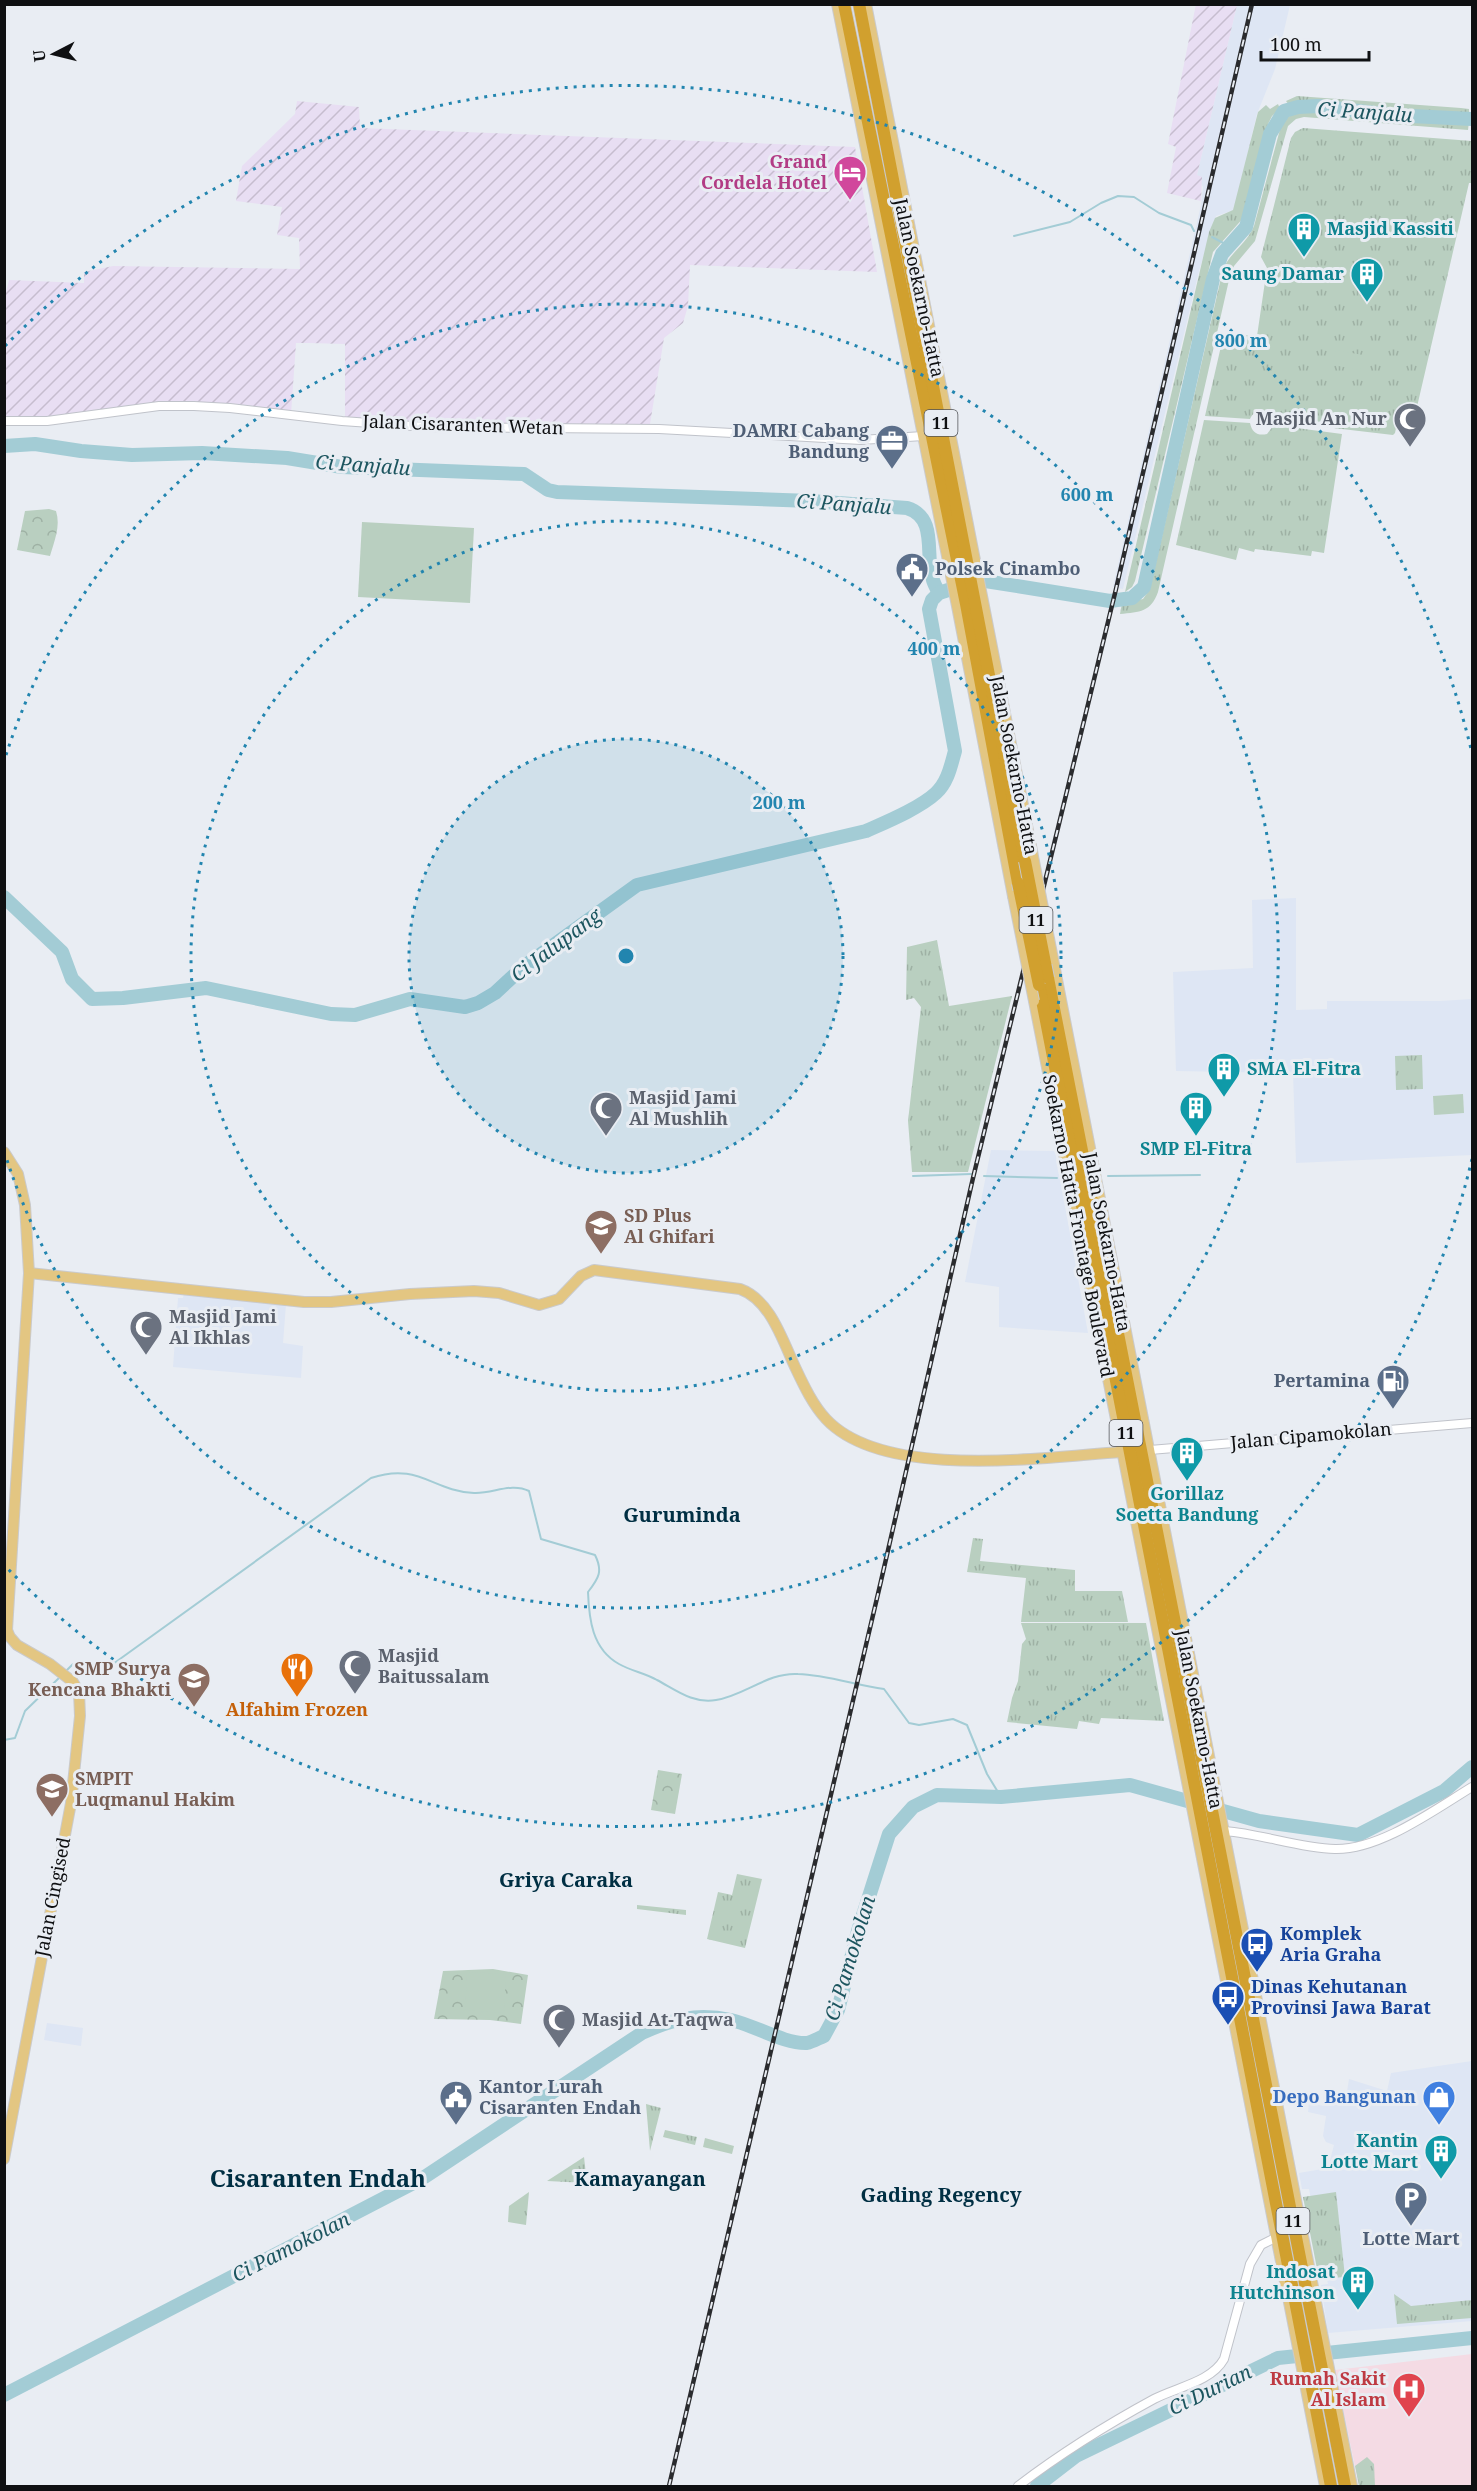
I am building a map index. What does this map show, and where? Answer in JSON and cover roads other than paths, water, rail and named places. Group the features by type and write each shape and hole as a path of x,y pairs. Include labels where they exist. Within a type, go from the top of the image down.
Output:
{"highway":[{"name":"Jalan Soekarno-Hatta","path":"840,6 847,21 872,144 875,178 964,572 1025,861 1055,1068 1193,1782 1196,1815 1239,2014 1299,2342 1317,2414 1331,2487"},
{"name":"Jalan Soekarno-Hatta","path":"863,7 887,144 896,176 964,572"},
{"path":"872,144 879,147 887,144"},
{"path":"875,178 884,171 896,176"},
{"path":"912,277 922,293"},
{"path":"910,369 913,351"},
{"name":"Jalan Soekarno-Hatta","path":"970,600 1018,883 1044,982 1119,1338 1182,1659 1221,1825 1247,1987 1256,2015 1269,2102 1325,2366 1344,2487"},
{"path":"1052,1091 1055,1068"},
{"path":"1119,1338 1133,1365"},
{"path":"1182,1659 1184,1629"},
{"path":"1182,1763 1193,1782"},
{"path":"1224,1980 1234,1991 1242,1995 1247,1987"},
{"path":"1239,2014 1244,2007 1256,2015"},
{"path":"1269,2102 1281,2121"},
{"path":"1314,2435 1317,2414"}],"main road":[{"path":"840,6 875,178"},
{"path":"863,7 896,176"},
{"name":"Jalan Soekarno-Hatta","path":"896,176 922,293 964,572"},
{"name":"Jalan Soekarno-Hatta","path":"875,178 910,369"},
{"path":"910,369 923,436"},
{"name":"Jalan Soekarno-Hatta","path":"923,436 964,572"},
{"path":"964,572 970,600"},
{"name":"Jalan Soekarno-Hatta","path":"970,600 1031,846 1133,1365"},
{"name":"Jalan Soekarno-Hatta","path":"970,600 1013,896 1034,1001"},
{"name":"Soekarno Hatta Frontage Boulevard","path":"1034,1001 1121,1452"},
{"name":"Jalan Cingised","path":"4,1152 18,1174 25,1204 29,1273 7,1630 17,1645 63,1675 76,1687 80,1700 71,1803 4,2159"},
{"path":"29,1273 318,1303 410,1294 474,1291 499,1293 539,1305 559,1299 581,1276 594,1270 740,1289 749,1292 767,1311 805,1388 826,1419 846,1434 865,1444 910,1456 982,1461 1121,1452"},
{"name":"Soekarno Hatta Frontage Boulevard","path":"1133,1365 1150,1450"},
{"name":"Jalan Soekarno-Hatta","path":"1150,1450 1184,1629"},
{"name":"Jalan Soekarno-Hatta","path":"1121,1452 1182,1763 1193,1798"},
{"path":"1184,1629 1214,1800"},
{"name":"Jalan Soekarno-Hatta","path":"1196,1815 1224,1980 1275,2238 1299,2342"},
{"name":"Jalan Soekarno-Hatta","path":"1221,1825 1256,2015 1281,2121 1320,2342"},
{"name":"Jalan Soekarno-Hatta","path":"1303,2361 1324,2487"},
{"name":"Jalan Soekarno-Hatta","path":"1325,2366 1352,2487"}],"street":[{"name":"Jalan Cisaranten Wetan","path":"4,421 47,421 159,406 194,406 427,427 659,429 861,440 923,436"},
{"name":"Jalan Cipamokolan","path":"1150,1450 1473,1424"},
{"path":"1221,1825 1334,1849 1360,1846 1393,1832 1473,1787"},
{"path":"1018,2487 1092,2437 1154,2400 1216,2370 1224,2359 1250,2264 1261,2245 1275,2238"}],"waterway":[{"name":"Ci Jalupang","path":"4,897 62,952 72,979 92,999 123,998 206,988 331,1014 355,1015 410,999 465,1007 478,1003 495,993 522,968 637,885 866,831 912,809 940,789 955,751 929,609 932,600 939,593 979,580 1110,601 1132,598 1144,587 1213,279 1222,254 1246,227 1270,134 1284,111 1298,107 1318,106 1391,115 1472,119"},
{"path":"1014,236 1070,222 1101,203 1118,196 1134,197 1159,213 1191,225 1194,231"},
{"path":"1212,237 1229,246"},
{"name":"Ci Panjalu","path":"4,446 35,444 132,455 202,453 287,458 342,467 524,474 548,490 557,492 811,501 907,508 917,513 927,529 933,582 939,593"},
{"path":"913,1176 971,1174"},
{"path":"1108,1176 1200,1175"},
{"path":"984,1176 1057,1178"},
{"path":"65,1672 73,1664 84,1666 113,1664 371,1478 401,1473 414,1475 447,1488 474,1493 515,1488 529,1491 541,1539 595,1555 599,1570 588,1592 591,1623 603,1650 619,1664 692,1698 708,1701 726,1698 766,1680 787,1674 820,1676 884,1689 909,1723 919,1725 953,1719 967,1725 987,1774 1001,1797"},
{"path":"4,1740 15,1738 25,1711 61,1676"},
{"name":"Ci Pamokolan","path":"4,2395 423,2178 642,2033 653,2028 674,2021 707,2017 740,2022 798,2043 807,2043 824,2036 838,2010 858,1931 889,1834 913,1807 937,1795 1001,1797 1130,1785 1259,1821 1358,1835 1444,1791 1472,1767"},
{"name":"Ci Durian","path":"1037,2486 1076,2456 1278,2358 1472,2338"}],"railway":[{"path":"669,2486 973,1178 1116,589 1252,4"}],"place":[{"name":"Grand Cordela Hotel","path":"850,201"},
{"name":"Masjid Kassiti","path":"1304,258"},
{"name":"Saung Damar","path":"1367,303"},
{"name":"Masjid An Nur","path":"1410,448"},
{"name":"DAMRI Cabang Bandung","path":"892,470"},
{"name":"Polsek Cinambo","path":"912,598"},
{"name":"SMA El-Fitra","path":"1224,1098"},
{"name":"Masjid Jami Al Mushlih","path":"606,1137"},
{"name":"SMP El-Fitra","path":"1196,1137"},
{"name":"SD Plus Al Ghifari","path":"601,1255"},
{"name":"Masjid Jami Al Ikhlas","path":"146,1356"},
{"name":"Pertamina","path":"1393,1410"},
{"name":"Gorillaz Soetta Bandung","path":"1187,1482"},
{"name":"Masjid Baitussalam","path":"355,1695"},
{"name":"Alfahim Frozen","path":"297,1698"},
{"name":"SMP Surya Kencana Bhakti","path":"194,1708"},
{"name":"SMPIT Luqmanul Hakim","path":"52,1818"},
{"name":"Komplek Aria Graha","path":"1257,1973"},
{"name":"Dinas Kehutanan Provinsi Jawa Barat","path":"1228,2026"},
{"name":"Masjid At-Taqwa","path":"559,2049"},
{"name":"Kantor Lurah Cisaranten Endah","path":"456,2126"},
{"name":"Depo Bangunan","path":"1439,2126"},
{"name":"Kantin Lotte Mart","path":"1441,2180"},
{"name":"Lotte Mart","path":"1411,2227"},
{"name":"Indosat Hutchinson","path":"1358,2311"},
{"name":"Rumah Sakit Al Islam","path":"1409,2418"}],"district":[{"name":"Guruminda","path":"682,1515"},
{"name":"Griya Caraka","path":"566,1880"},
{"name":"Cisaranten Endah","path":"318,2179"},
{"name":"Kamayangan","path":"640,2179"},
{"name":"Gading Regency","path":"941,2195"}]}
